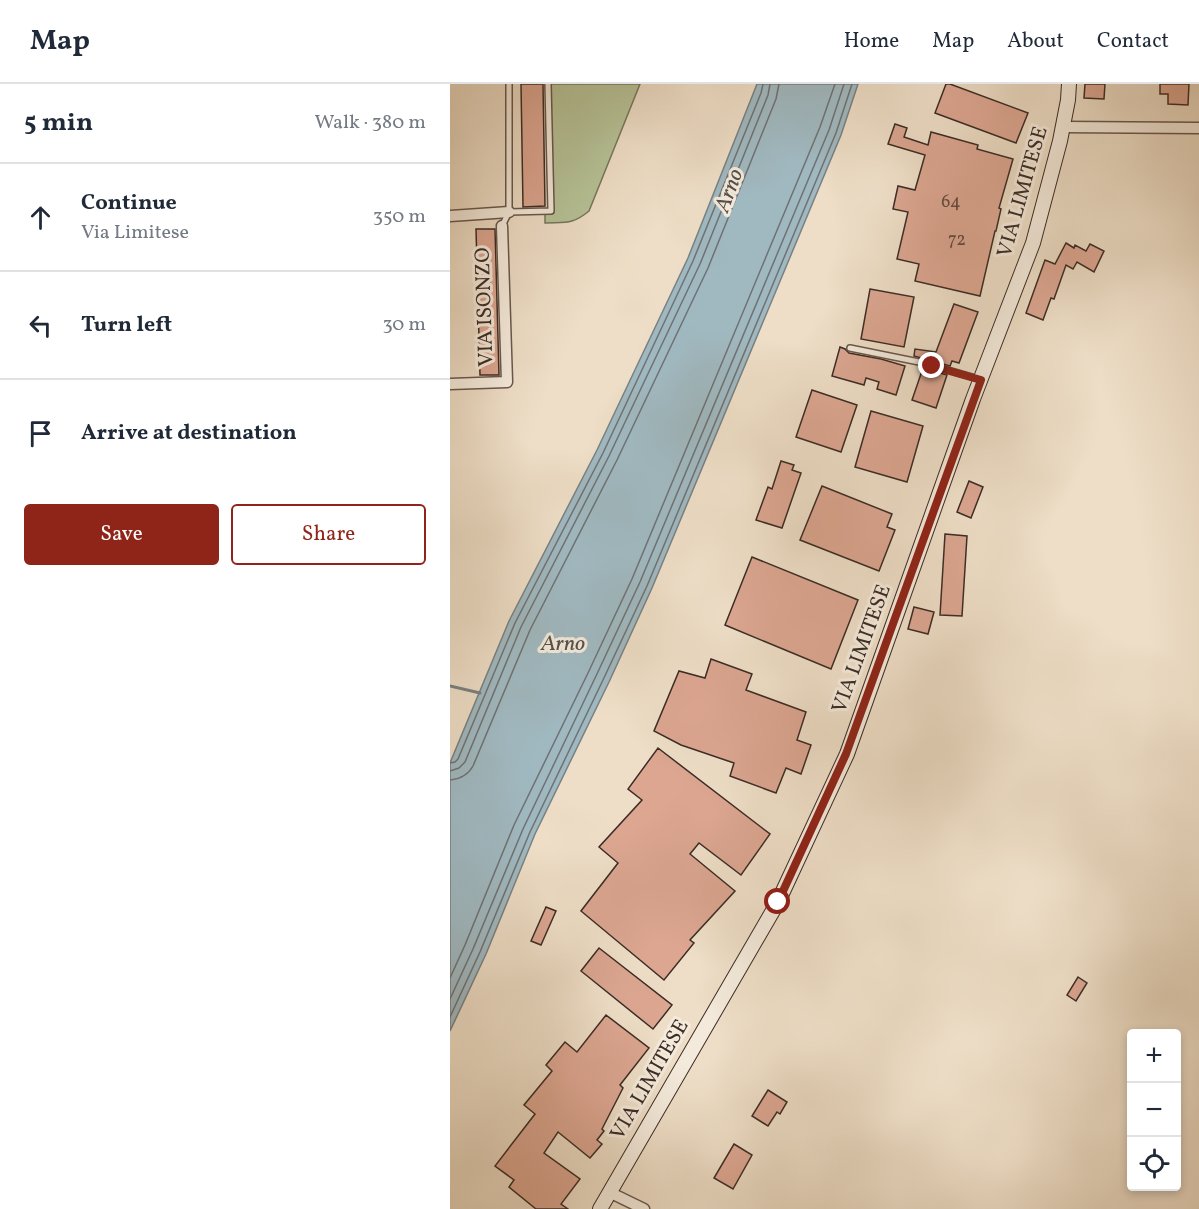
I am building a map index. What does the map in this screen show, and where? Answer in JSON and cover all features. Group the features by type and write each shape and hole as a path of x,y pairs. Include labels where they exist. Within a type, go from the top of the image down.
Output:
{"main road":[{"name":"VIA LIMITESE","path":"600,1209 778,902 842,765 1033,243 1063,128 1068,100 1068,84"}],"street":[{"path":"1063,128 1199,128"},
{"path":"450,216 509,212"},
{"name":"VIA ISONZO","path":"450,384 507,382 502,226"},
{"path":"609,1192 644,1209"}],"lane":[{"name":"VIA ISONZO","path":"502,226 509,212 509,84"},
{"path":"509,212 551,211 548,84"},
{"path":"850,348 924,363 981,380"}],"green space":[{"path":"548,84 640,84 589,211 569,222 545,223 545,211 551,211"}],"water":[{"name":"Arno","path":"757,84 858,84 841,135 652,588 535,834 486,954 450,1031 450,763 509,621 597,450 688,258"}],"building":[{"path":"521,84 543,84 545,206 523,207"},
{"path":"946,84 1028,113 1016,143 935,113"},
{"path":"1085,84 1105,84 1104,99 1084,98"},
{"path":"1160,84 1189,84 1188,105 1168,104 1168,94 1160,94"},
{"path":"895,124 907,128 904,137 928,145 931,132 978,145 977,149 1013,159 999,208 1001,209 980,296 915,281 919,264 897,259 908,212 893,209 898,186 915,190 925,155 888,144"},
{"path":"476,229 495,229 499,375 480,375"},
{"path":"1066,243 1086,251 1090,244 1104,251 1094,272 1077,262 1073,269 1066,265 1054,299 1051,298 1043,320 1026,313 1045,260 1055,264"},
{"path":"870,289 914,297 904,347 861,339"},
{"path":"954,304 978,312 959,363 952,361 950,366 914,356 915,349 936,352"},
{"path":"840,347 849,353 905,366 896,395 877,389 879,382 866,378 864,385 832,376"},
{"path":"923,368 947,375 936,408 912,400"},
{"path":"812,390 857,405 841,452 796,437"},
{"path":"871,411 923,426 907,482 855,467"},
{"path":"781,461 794,465 792,470 801,473 782,528 756,520 768,487 772,489"},
{"path":"969,481 983,487 971,518 957,512"},
{"path":"822,486 892,514 887,527 895,530 879,571 800,540"},
{"path":"945,534 967,536 962,616 940,615"},
{"path":"752,557 858,600 831,669 725,625"},
{"path":"914,607 934,612 928,634 908,629"},
{"path":"711,659 752,674 746,690 806,712 797,740 811,745 801,774 786,768 776,793 730,776 734,763 681,745 654,731 679,671 705,678"},
{"path":"658,748 770,834 741,875 699,843 690,854 735,891 690,940 694,943 664,980 581,911 618,863 599,847 642,800 628,789"},
{"path":"546,907 556,911 541,945 531,941"},
{"path":"599,948 672,1005 653,1029 581,971"},
{"path":"1078,977 1087,983 1076,1001 1067,995"},
{"path":"606,1015 649,1048 620,1085 623,1088 602,1129 604,1131 597,1140 602,1144 590,1158 558,1132 544,1153 580,1179 561,1204 568,1209 536,1209 509,1187 514,1180 495,1166 535,1114 524,1105 552,1071 546,1065 565,1042 577,1052"},
{"path":"768,1090 787,1102 780,1114 777,1112 768,1126 752,1116"},
{"path":"734,1144 752,1155 733,1189 714,1178"}],"waterway":[{"path":"450,686 480,693"}],"route":[{"path":"778,902 846,754 981,380 932,366"}]}
